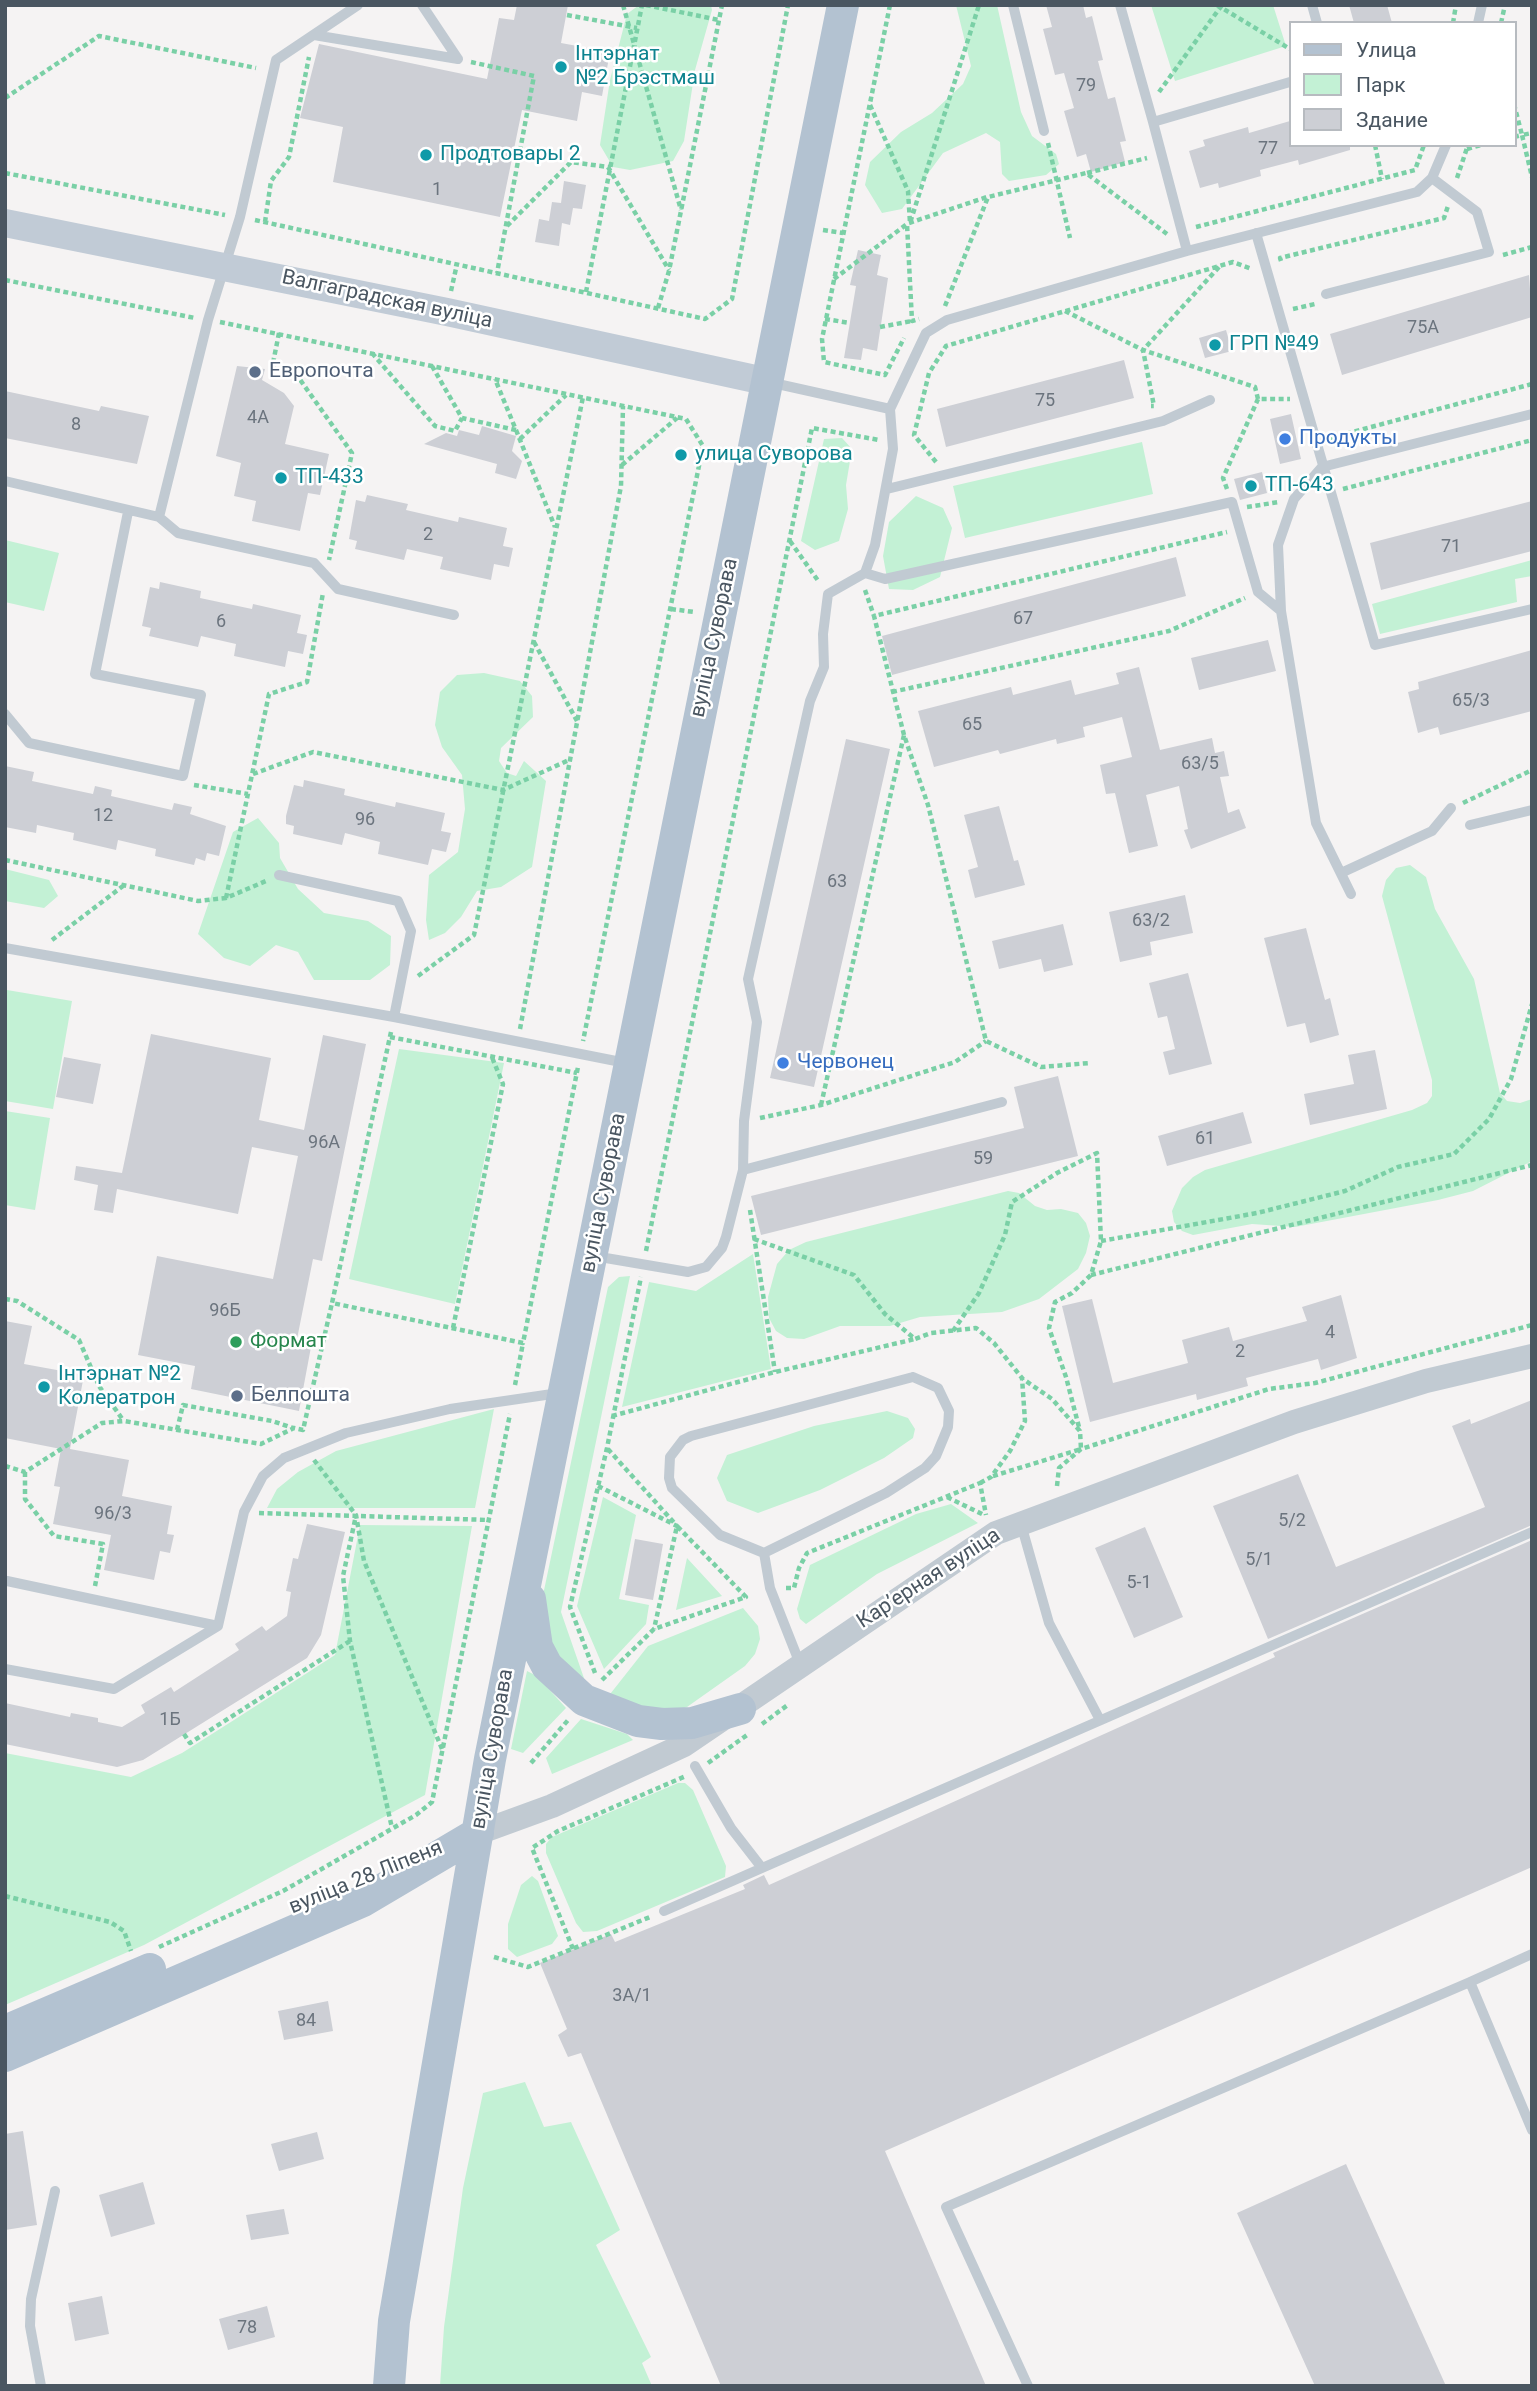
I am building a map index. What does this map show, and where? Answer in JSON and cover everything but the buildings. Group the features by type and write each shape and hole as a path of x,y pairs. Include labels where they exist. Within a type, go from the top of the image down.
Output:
{"main road":[{"name":"вуліца Суворава","path":"389,2386 394,2322 478,1832 563,1392 843,5"},
{"name":"Валгаградская вуліца","path":"5,223 225,266 769,382"},
{"path":"532,1552 530,1597 537,1647 547,1665 584,1700 638,1721 662,1724 692,1723 740,1709"},
{"name":"вуліца 28 Ліпеня","path":"5,2031 478,1832"},
{"name":"вуліца 28 Ліпеня","path":"5,2056 363,1901 478,1832"}],"street":[{"name":"Карʼерная вуліца","path":"478,1832 552,1805 684,1745 996,1533 1294,1422 1380,1393 1532,1356"}],"lane":[{"path":"159,517 208,320 240,217 276,60 358,5"},
{"path":"422,5 458,59"},
{"path":"1013,5 1044,131"},
{"path":"1120,5 1187,251"},
{"path":"314,35 458,59"},
{"path":"1153,122 1288,83"},
{"path":"863,575 887,489 892,435 890,409 926,334 947,320 1187,251 1417,192 1432,178 1445,147"},
{"path":"1326,294 1489,252 1477,212 1432,178"},
{"path":"1256,233 1274,289 1301,398 1375,645 1532,609"},
{"path":"769,382 819,396 890,409"},
{"path":"887,489 1163,421 1210,400"},
{"path":"1351,894 1316,823 1299,704 1280,611 1278,545 1294,499 1322,467 1532,414"},
{"path":"5,481 128,512 159,517 178,533 314,564 338,589 454,615"},
{"path":"592,1255 688,1272 706,1267 722,1248 726,1237 743,1170 744,1121 757,1022 748,979 810,701 824,667 823,634 828,594 863,575 885,579 1232,502 1258,592 1280,611"},
{"path":"5,714 29,743 183,776 201,695 95,674 128,512"},
{"path":"1341,873 1433,831 1451,808"},
{"path":"1470,825 1532,810"},
{"path":"279,875 398,901 411,931 394,1017"},
{"path":"5,948 394,1017 629,1063"},
{"path":"743,1170 1002,1102"},
{"path":"900,1379 920,1379 938,1388 949,1410 948,1427 944,1442 925,1468 886,1493 764,1553 720,1535 672,1488 669,1478 670,1457 683,1440 900,1379"},
{"path":"5,1669 114,1689 218,1626 244,1512 263,1476 284,1458 346,1433 513,1398 563,1392"},
{"path":"1021,1524 1049,1623 1100,1720"},
{"path":"664,1912 1532,1532"},
{"path":"764,1553 770,1588 800,1664"},
{"path":"7,1581 218,1626"},
{"path":"695,1766 730,1828 762,1868"},
{"path":"1028,2386 946,2207 1532,1954"},
{"path":"1470,1982 1532,2130"},
{"path":"41,2386 30,2326 31,2299 55,2191"}],"path":[{"path":"623,5 681,211"},
{"path":"586,292 608,167 644,5 719,19"},
{"path":"658,308 669,271 722,5"},
{"path":"5,173 265,222 705,319 732,299 788,5"},
{"path":"870,104 908,191 912,321 885,376 824,362 822,339 890,5"},
{"path":"908,224 979,5"},
{"path":"1149,107 1220,6 1288,47"},
{"path":"566,15 637,28"},
{"path":"265,222 271,181 289,157 314,35"},
{"path":"5,98 99,36 256,68"},
{"path":"458,59 534,76 497,273"},
{"path":"1516,112 1532,177"},
{"path":"1044,131 1070,238"},
{"path":"1516,136 1532,133"},
{"path":"1374,147 1382,179"},
{"path":"1087,173 1167,234 1415,170 1423,147"},
{"path":"1282,268 1280,258 1444,218 1467,147"},
{"path":"834,279 908,224 988,197 1161,153"},
{"path":"507,226 570,162 608,167"},
{"path":"608,167 669,271"},
{"path":"944,309 988,197"},
{"path":"914,435 929,373 946,346 1233,262 1252,269 1258,280"},
{"path":"1143,350 1221,265"},
{"path":"5,280 279,333 686,419 703,446 432,1802 283,1891"},
{"path":"1288,298 1296,322"},
{"path":"1065,311 1143,350 1255,387 1258,399 1223,478 1232,502 1250,508 1294,499"},
{"path":"880,327 923,317"},
{"path":"825,319 850,323"},
{"path":"226,898 269,694 307,682 352,453 296,374 272,368 279,333"},
{"path":"1141,409 1154,406 1143,350"},
{"path":"371,352 435,426 455,431 462,418"},
{"path":"431,365 462,418 516,430"},
{"path":"495,379 556,528"},
{"path":"1326,425 1330,438 1532,384"},
{"path":"520,439 567,394"},
{"path":"401,988 474,936 583,397"},
{"path":"1258,399 1301,398"},
{"path":"517,1042 621,486 623,406"},
{"path":"621,465 677,417"},
{"path":"607,1448 746,1597 654,1629 599,1683 570,1607 607,1448 812,428 880,440 892,435 914,435"},
{"path":"914,435 936,463 949,459"},
{"path":"1329,492 1532,440"},
{"path":"874,616 1241,530"},
{"path":"790,541 828,594"},
{"path":"863,575 904,735 928,805 986,1041"},
{"path":"892,692 1169,631 1258,592"},
{"path":"533,640 577,722"},
{"path":"821,1105 904,735"},
{"path":"253,774 313,751 503,790 570,760"},
{"path":"1451,808 1532,770"},
{"path":"183,776 190,784 248,794"},
{"path":"5,860 198,901 226,898 279,875"},
{"path":"35,954 124,886"},
{"path":"1101,1241 1257,1213 1345,1191 1398,1167 1454,1154 1489,1119 1511,1079 1532,1004"},
{"path":"394,1017 303,1430 306,1449 356,1515 364,1562 443,1750"},
{"path":"390,1037 577,1073"},
{"path":"744,1121 821,1105 956,1062 986,1041"},
{"path":"986,1041 1041,1067 1090,1063"},
{"path":"453,1328 503,1084 491,1055"},
{"path":"953,1331 979,1293 1005,1235 1012,1202 1056,1173 1097,1153 1101,1241 1091,1275"},
{"path":"1081,1449 1080,1432 1066,1377 1049,1328 1055,1302 1072,1293 1091,1275 1532,1165"},
{"path":"743,1170 775,1372"},
{"path":"754,1239 853,1275 885,1314 915,1339"},
{"path":"5,1299 17,1301 79,1340 99,1386 124,1421"},
{"path":"332,1303 523,1343"},
{"path":"794,1588 799,1568 807,1553 991,1477 1269,1389 1315,1383 1532,1325"},
{"path":"612,1416 775,1372 915,1339 976,1328 994,1343 1022,1378 1052,1399 1080,1432"},
{"path":"991,1477 1010,1451 1025,1421 1022,1378"},
{"path":"177,1430 183,1405 272,1421 303,1430"},
{"path":"5,1466 25,1472 102,1423 124,1421 261,1444 294,1428"},
{"path":"1048,1490 1057,1486 1059,1468 1081,1449"},
{"path":"25,1472 25,1499 54,1536 103,1544 92,1599"},
{"path":"980,1483 986,1516"},
{"path":"598,1486 677,1526"},
{"path":"947,1497 986,1516"},
{"path":"986,1516 997,1511"},
{"path":"244,1512 489,1520"},
{"path":"356,1515 343,1576 350,1641 392,1828"},
{"path":"654,1629 677,1526"},
{"path":"184,1734 190,1743 350,1641"},
{"path":"531,1763 584,1700"},
{"path":"532,1848 573,1948"},
{"path":"5,1896 110,1922 124,1931 134,1958"},
{"path":"494,1957 528,1967 664,1912"}],"green space":[{"path":"639,5 711,5 712,10 695,70 684,141 673,161 630,170 613,167 600,145 610,80 627,14"},
{"path":"956,5 997,5 1021,112 1032,136 1056,154 1059,164 1046,175 1009,181 1002,174 1000,142 986,133 943,153 902,209 882,213 865,185 870,162 901,132 932,113 963,84 971,66"},
{"path":"1151,5 1273,5 1286,46 1175,81"},
{"path":"842,438 852,449 846,485 848,509 839,541 815,550 801,541 824,439"},
{"path":"1142,442 1153,494 965,538 953,486"},
{"path":"916,496 943,508 952,528 940,577 913,590 889,589 883,556 889,522"},
{"path":"5,540 59,553 44,611 5,602"},
{"path":"1532,560 1532,576 1515,579 1517,602 1380,634 1372,604"},
{"path":"484,673 520,681 532,696 533,717 501,748 499,761 507,773 516,776 524,761 546,781 532,867 501,887 477,891 461,917 445,933 429,940 426,920 429,875 458,852 465,809 462,775 442,747 435,725 440,692 457,675"},
{"path":"258,818 279,843 280,858 298,889 324,913 368,921 391,936 390,965 370,980 314,980 298,952 276,945 250,966 224,958 198,934 233,832"},
{"path":"1410,865 1426,877 1435,909 1474,979 1500,1093 1507,1101 1520,1103 1532,1099 1532,1161 1473,1191 1438,1200 1295,1227 1252,1224 1193,1235 1182,1231 1174,1222 1172,1211 1182,1188 1205,1170 1412,1110 1427,1103 1432,1096 1432,1080 1382,896 1386,880 1396,868"},
{"path":"5,869 49,880 58,896 44,908 5,901"},
{"path":"7,990 72,1001 53,1109 5,1101"},
{"path":"399,1049 504,1063 455,1304 349,1279"},
{"path":"5,1111 50,1118 35,1210 5,1205"},
{"path":"1008,1191 1019,1193 1035,1206 1047,1210 1061,1209 1078,1213 1086,1223 1090,1236 1078,1269 1039,1299 1002,1312 920,1317 890,1326 840,1326 804,1339 787,1338 776,1331 769,1318 768,1297 777,1264 789,1250 806,1242"},
{"path":"753,1254 771,1369 622,1407 649,1282 696,1291"},
{"path":"630,1276 561,1612 586,1684 554,1660 543,1595 608,1287 619,1277"},
{"path":"494,1409 475,1508 267,1508 277,1489 298,1472 336,1451"},
{"path":"887,1411 908,1418 915,1429 913,1438 884,1458 820,1490 758,1513 727,1501 717,1478 727,1455 814,1426"},
{"path":"603,1497 636,1515 619,1599 649,1605 646,1624 604,1669 577,1606"},
{"path":"951,1504 978,1523 877,1574 806,1624 800,1619 797,1609 810,1565 916,1514"},
{"path":"360,1525 472,1526 425,1795 144,1945 5,2005 5,1753 131,1777 182,1753 234,1720 335,1655"},
{"path":"687,1558 722,1596 676,1610"},
{"path":"743,1608 758,1626 760,1639 755,1654 745,1666 687,1707 666,1714 607,1698 648,1646"},
{"path":"527,1671 537,1676 566,1708 523,1753 511,1749"},
{"path":"581,1719 627,1734 633,1740 552,1774 546,1758"},
{"path":"678,1783 685,1783 693,1790 726,1866 725,1877 597,1931 583,1932 576,1923 546,1853 546,1844 552,1837"},
{"path":"532,1876 538,1881 558,1936 552,1944 517,1957 508,1949 508,1924 521,1885"},
{"path":"525,2082 544,2127 571,2122 620,2230 596,2245 651,2357 642,2363 652,2386 440,2386 444,2327 463,2188 483,2093"}],"place":[{"name":"Інтэрнат №2 Брэстмаш","path":"561,67"},
{"name":"Продтовары 2","path":"426,155"},
{"name":"ГРП №49","path":"1215,345"},
{"name":"Европочта","path":"255,372"},
{"name":"Продукты","path":"1285,439"},
{"name":"улица Суворова","path":"681,455"},
{"name":"ТП-433","path":"281,478"},
{"name":"ТП-643","path":"1251,486"},
{"name":"Червонец","path":"783,1063"},
{"name":"Формат","path":"236,1342"},
{"name":"Інтэрнат №2 Колератрон","path":"44,1387"},
{"name":"Белпошта","path":"237,1396"}]}
